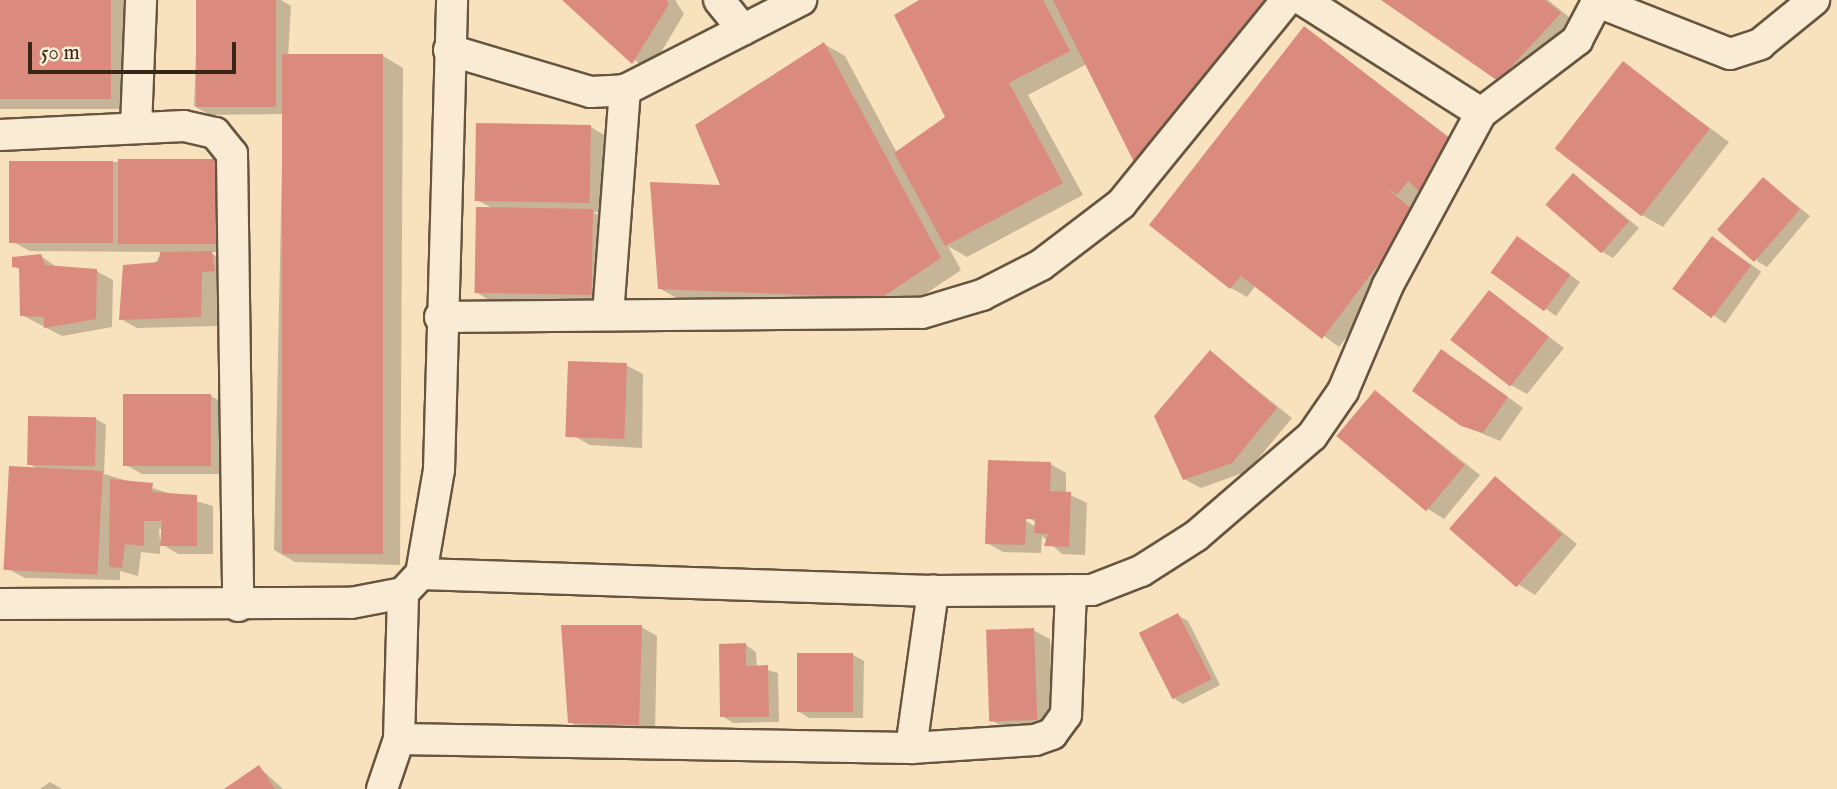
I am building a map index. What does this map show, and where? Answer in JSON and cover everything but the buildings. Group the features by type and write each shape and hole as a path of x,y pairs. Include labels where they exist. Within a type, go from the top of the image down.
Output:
{"street":[{"path":"136,127 141,0"},
{"path":"382,789 399,739 412,583 439,470 440,317 452,0"},
{"path":"719,0 743,30"},
{"path":"449,50 591,92 625,90 801,0"},
{"path":"440,317 922,313 982,295 1041,265 1121,204 1287,0"},
{"path":"1303,0 1481,113"},
{"path":"0,604 238,606 351,603 412,583 933,592 1092,590 1141,571 1196,536 1312,436 1343,391 1388,285 1481,113 1577,40 1598,1 1730,54 1760,44 1814,0"},
{"path":"608,315 625,90"},
{"path":"0,135 184,126 215,133 232,154 238,606"},
{"path":"399,739 911,748 1052,734 1066,715 1071,590"},
{"path":"911,748 933,592"}]}
